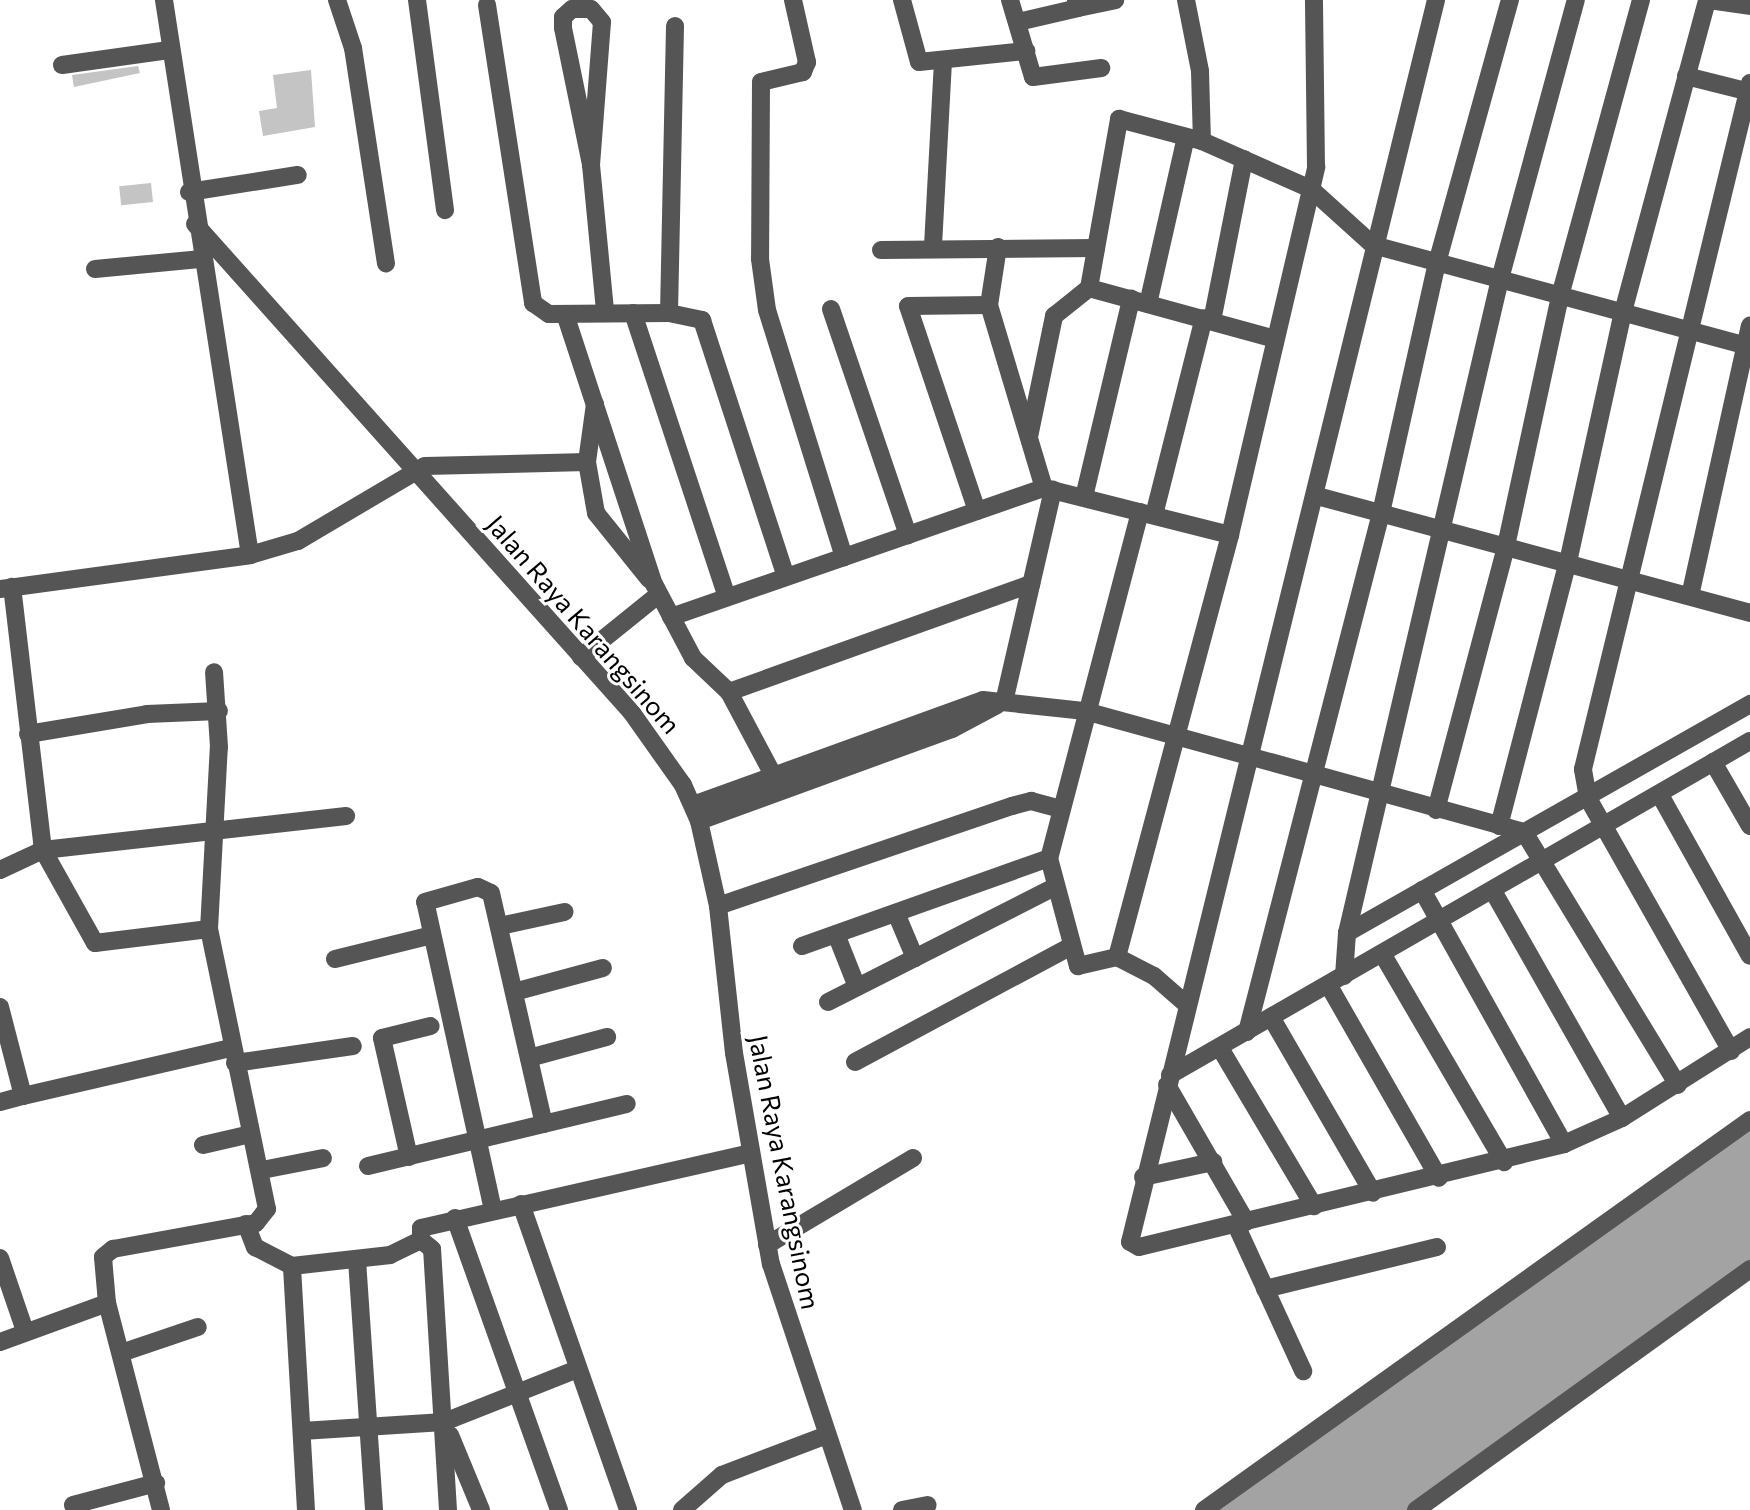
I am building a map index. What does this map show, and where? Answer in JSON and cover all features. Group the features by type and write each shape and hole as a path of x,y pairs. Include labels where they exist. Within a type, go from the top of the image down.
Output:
{"street":[{"path":"164,0 189,192 250,555"},
{"path":"337,0 352,48 386,262"},
{"path":"417,0 445,210"},
{"path":"793,0 807,62 803,72 761,82 760,259 767,310 844,557"},
{"path":"902,0 912,55 919,62 1026,51"},
{"path":"1010,0 1032,78 1101,68"},
{"path":"1018,22 1077,4 1115,0"},
{"path":"1084,497 1139,301 1194,139 1200,71 1186,0"},
{"path":"1117,957 1230,534 1311,189 1314,0"},
{"path":"1436,0 1373,245 1317,496 1185,1003 1169,1080 1130,1230 1136,1247 1373,1194 1504,1162 1564,1144 1622,1118 1750,1037"},
{"path":"1247,1032 1381,513 1437,263 1510,0"},
{"path":"1439,1178 1336,981 1500,279 1576,0"},
{"path":"1436,810 1506,546 1560,296 1641,0"},
{"path":"1499,826 1568,562 1623,312 1708,0 1750,6"},
{"path":"488,5 533,303 538,312 565,314 605,311 696,314 705,326 786,577"},
{"path":"592,165 576,97 563,17 582,9 602,22 592,165 605,311"},
{"path":"669,313 675,26"},
{"path":"62,65 169,50"},
{"path":"933,246 943,61"},
{"path":"1686,76 1749,89 1686,329 1631,579 1583,769 1588,798 1731,1051"},
{"path":"576,97 595,97"},
{"path":"1029,437 1054,316 1089,288 1119,119 1194,139 1311,189 1373,245 1748,346"},
{"path":"1185,1003 1154,976 1117,957 1078,966 1049,858 1086,711 1208,319 1244,159"},
{"path":"189,192 298,176"},
{"name":"Jalan Raya Karangsinom","path":"195,224 412,471 654,739 696,813 718,906 751,1153 767,1245 853,1510"},
{"path":"881,250 933,246 1096,248"},
{"path":"998,247 989,305 1029,437 1048,489 1031,584 1000,704"},
{"path":"95,269 200,259"},
{"path":"1089,288 1276,339"},
{"path":"977,511 908,306 989,305"},
{"path":"831,309 908,535"},
{"path":"633,313 727,597"},
{"path":"565,314 596,398 656,589"},
{"path":"1690,596 1748,346 1750,326"},
{"path":"596,398 587,462 596,513 656,589 693,658 729,692 777,783"},
{"path":"209,929 95,943 43,850 6,588 250,555 299,541 412,471 476,461 587,462"},
{"path":"671,617 1048,489 1230,534"},
{"path":"1317,496 1750,613"},
{"path":"729,692 1031,584"},
{"path":"580,657 656,589"},
{"path":"161,1510 107,1303 107,1252 247,1224 266,1215 262,1170 233,1056 209,929 211,831 219,711 214,672"},
{"path":"696,813 983,700 1000,704 1086,711 1175,739 1524,832 1546,860 1678,1085"},
{"path":"1347,933 1750,704"},
{"path":"28,734 148,714 219,711"},
{"path":"1169,1080 1271,1017 1750,741"},
{"path":"1713,762 1750,826"},
{"path":"1660,795 1750,956"},
{"path":"718,906 1012,806 1031,801 1061,809"},
{"path":"0,870 43,850 346,816"},
{"path":"802,946 1049,858"},
{"path":"493,1209 428,936 425,902 478,887 491,893 544,1124"},
{"path":"828,1002 1055,887"},
{"path":"1422,890 1564,1144"},
{"path":"1493,891 1622,1118"},
{"path":"500,926 564,912"},
{"path":"896,913 915,958"},
{"path":"836,934 858,987"},
{"path":"335,959 428,936"},
{"path":"855,1062 1071,946"},
{"path":"1382,954 1504,1162"},
{"path":"514,992 603,968"},
{"path":"0,1007 23,1096"},
{"path":"1271,1017 1373,1194"},
{"path":"410,1157 382,1038 431,1026"},
{"path":"529,1058 607,1037"},
{"path":"0,1102 233,1056 353,1046"},
{"path":"1220,1048 1314,1206"},
{"path":"1169,1080 1213,1162 1241,1223 1288,1346 1303,1371"},
{"path":"368,1166 626,1104"},
{"path":"1204,1510 1750,1120"},
{"path":"203,1145 251,1134"},
{"path":"448,1510 444,1422 426,1224 751,1153"},
{"path":"262,1170 323,1158"},
{"path":"767,1245 914,1158"},
{"path":"1143,1177 1213,1162"},
{"path":"521,1204 628,1510"},
{"path":"455,1217 559,1510"},
{"path":"247,1224 255,1247 292,1266 390,1255 427,1245 463,1243"},
{"path":"1265,1289 1437,1247"},
{"path":"0,1258 25,1331"},
{"path":"357,1260 374,1510"},
{"path":"292,1266 306,1510"},
{"path":"1416,1510 1750,1269"},
{"path":"0,1342 107,1303"},
{"path":"121,1353 198,1327"},
{"path":"302,1431 444,1422 515,1391 578,1369"},
{"path":"444,1422 481,1510"},
{"path":"682,1510 722,1475 827,1435"},
{"path":"74,1505 156,1483"},
{"path":"902,1510 928,1505"}],"shaded area":[{"path":"1750,1118 1750,1269 1416,1510 1204,1510"}],"building":[{"path":"138,66 140,73 74,87 72,75"},
{"path":"311,70 315,127 263,136 259,111 277,108 273,75"},
{"path":"151,183 153,202 121,205 119,186"}]}
